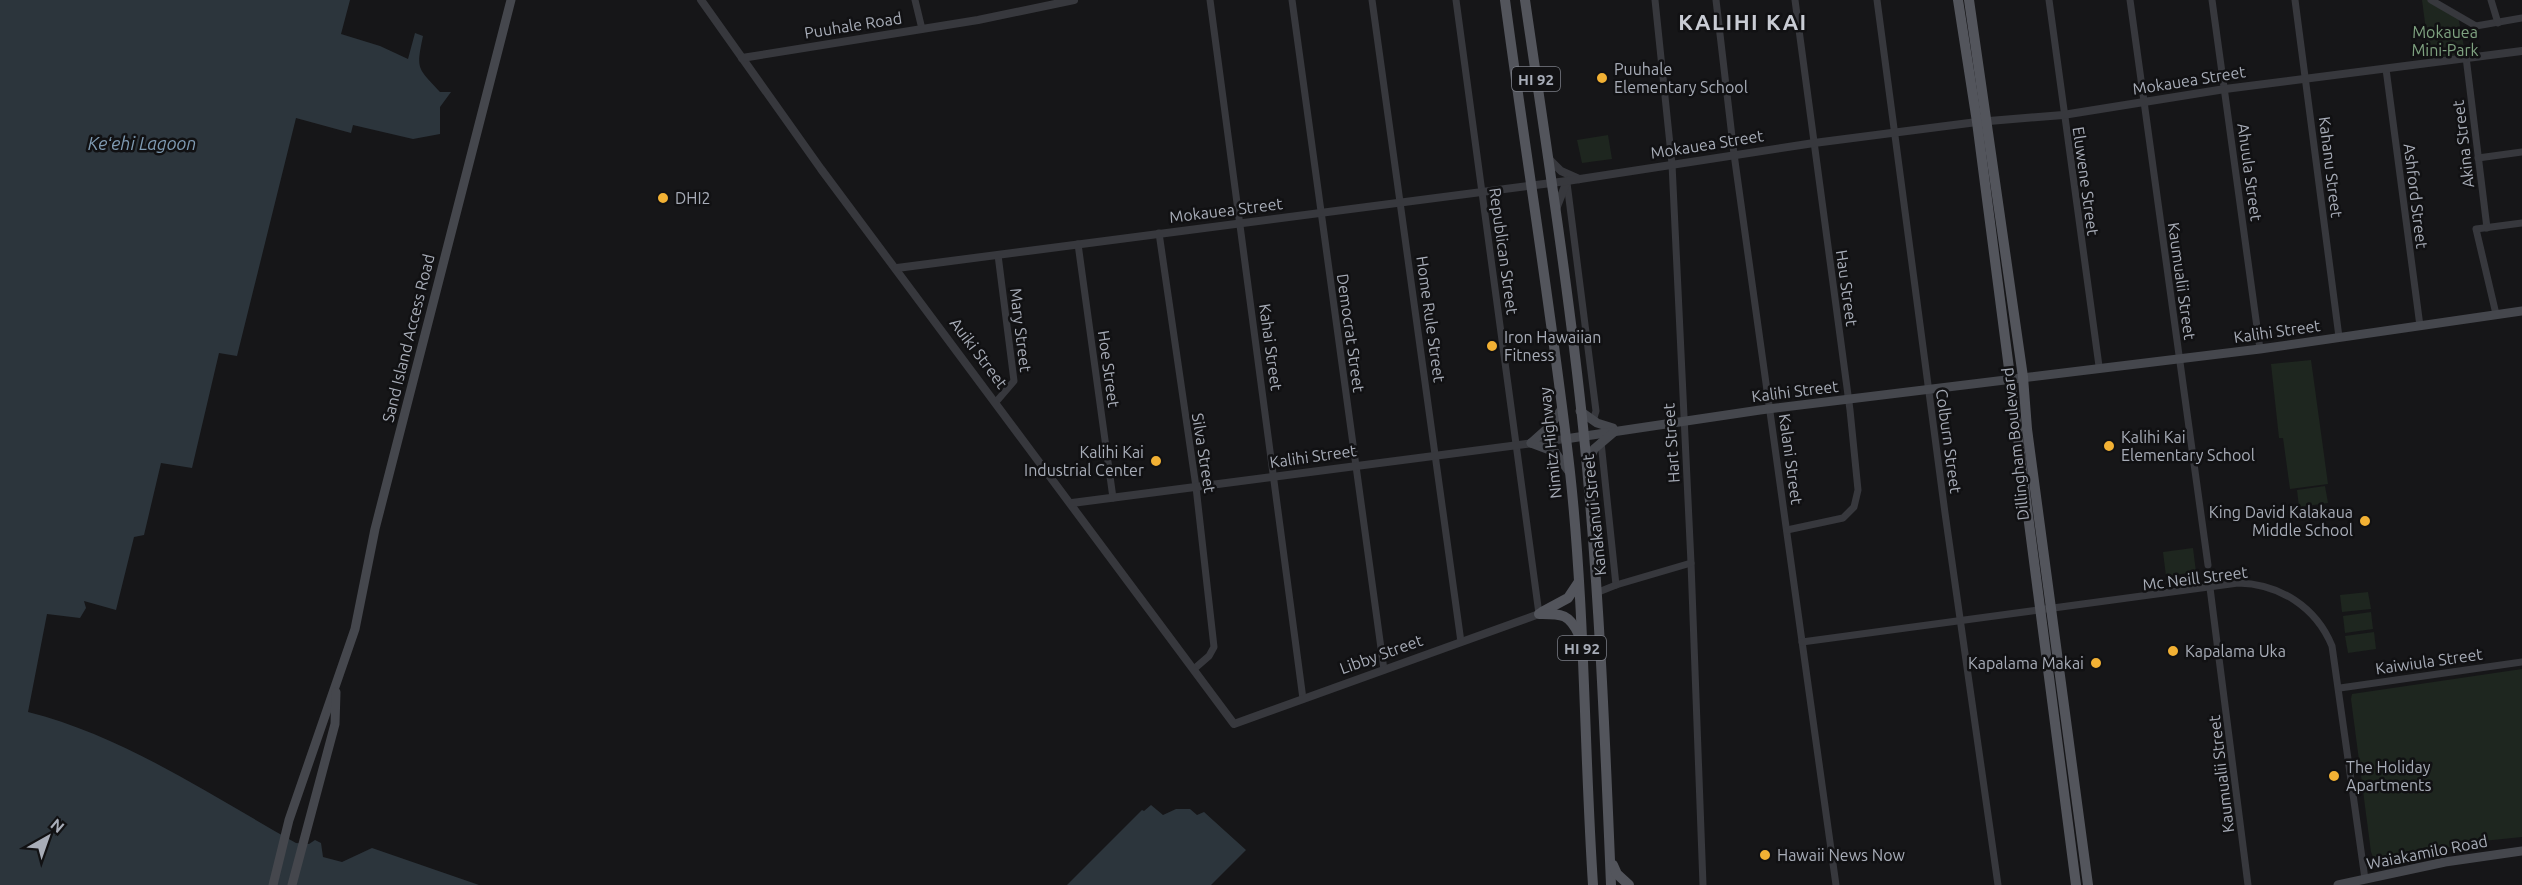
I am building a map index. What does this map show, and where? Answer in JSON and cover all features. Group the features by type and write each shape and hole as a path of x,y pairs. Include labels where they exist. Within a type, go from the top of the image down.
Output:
{"main road":[{"name":"Sand Island Access Road","path":"273,885 289,820 355,629 375,530 511,0"},
{"name":"Nimitz Highway","path":"1505,0 1554,334 1570,473 1582,640 1593,885"},
{"name":"Nimitz Highway","path":"1525,0 1556,212 1584,435 1596,593 1611,885"},
{"name":"Dillingham Boulevard","path":"1958,0 1982,122 2023,376 2045,610 2076,885"},
{"name":"Dillingham Boulevard","path":"1969,0 2011,377 2088,885"},
{"name":"Kalihi Street","path":"1565,439 1619,429 1770,408 1848,400 2099,366 2260,349 2522,311"},
{"path":"1561,410 1550,426 1531,443 1554,452 1570,473"},
{"path":"1580,411 1593,421 1619,429"},
{"path":"1587,468 1590,455 1601,442 1619,429"},
{"path":"1539,614 1568,598 1574,592 1578,581"},
{"path":"1539,614 1563,615 1574,625 1582,640"},
{"name":"Sand Island Access Road","path":"292,885 335,724 337,684"},
{"name":"Waiakamilo Road","path":"2338,885 2445,862 2522,851"},
{"path":"1610,860 1617,874 1629,885"}],"street":[{"name":"Auiki Street","path":"700,0 1234,724"},
{"path":"915,0 922,29"},
{"name":"Puuhale Road","path":"742,58 1029,11 1074,0"},
{"name":"Kahai Street","path":"1210,0 1303,699"},
{"name":"Democrat Street","path":"1292,0 1384,669"},
{"name":"Home Rule Street","path":"1372,0 1402,203 1461,642"},
{"name":"Republican Street","path":"1456,0 1539,614"},
{"name":"Hart Street","path":"1655,0 1672,164 1691,563 1703,885"},
{"name":"Kalani Street","path":"1716,0 1734,154 1836,885"},
{"name":"Hau Street","path":"1787,530 1843,518 1854,507 1858,490 1795,0"},
{"name":"Colburn Street","path":"1877,0 1998,885"},
{"name":"Eluwene Street","path":"2049,0 2099,366"},
{"name":"Kaumualii Street","path":"2130,0 2208,565"},
{"name":"Ahuula Street","path":"2212,0 2260,349"},
{"name":"Kahanu Street","path":"2295,0 2339,337"},
{"path":"2431,0 2476,26 2522,18"},
{"path":"2491,0 2498,23"},
{"name":"Mokauea Street","path":"897,268 1533,186 1814,143 1982,122 2063,115 2225,89 2522,51"},
{"name":"Akina Street","path":"2466,57 2487,228"},
{"name":"Ashford Street","path":"2386,69 2420,326"},
{"path":"2478,158 2522,152"},
{"path":"1548,157 1561,171 1579,179"},
{"path":"1567,181 1596,411 1593,421"},
{"path":"1556,212 1567,181"},
{"path":"2496,314 2476,230 2522,223"},
{"name":"Silva Street","path":"1159,233 1196,487 1214,647 1209,656 1194,669"},
{"name":"Hoe Street","path":"1078,244 1113,498"},
{"name":"Mary Street","path":"996,402 1014,381 998,255"},
{"name":"Kalihi Street","path":"1072,503 1565,439"},
{"name":"Kanakanui Street","path":"1601,442 1616,585"},
{"path":"1596,593 1691,563"},
{"name":"Mc Neill Street","path":"1802,642 2254,584 2294,599 2315,617 2327,633 2336,662 2366,879"},
{"name":"Kaumualii Street","path":"2210,588 2248,885"},
{"name":"Libby Street","path":"1234,724 1539,614"},
{"name":"Kaiwiula Street","path":"2340,688 2522,662"}],"green space":[{"name":"Mokauea Mini-Park","path":"2422,0 2431,0 2458,16 2466,57 2430,61"},
{"path":"1608,135 1612,159 1582,163 1577,140"},
{"path":"2311,360 2328,484 2290,489 2283,438 2279,438 2271,364"},
{"path":"2325,486 2328,503 2299,507 2297,490"},
{"path":"2193,548 2196,572 2166,576 2163,552"},
{"path":"2368,592 2371,609 2342,612 2340,595"},
{"path":"2371,612 2373,629 2345,633 2343,616"},
{"path":"2374,632 2376,649 2348,653 2345,636"},
{"path":"2522,669 2522,837 2473,842 2383,862 2374,859 2371,852 2352,694"}],"water":[{"name":"Keʻehi Lagoon","path":"0,0 350,0 341,34 380,46 408,59 415,33 423,36 419,56 420,67 440,92 451,92 440,107 440,134 413,139 353,125 351,133 296,118 237,356 219,353 192,468 161,463 144,535 134,537 116,610 84,601 86,608 80,618 47,614 28,712 64,723 132,751 166,768 296,843 309,844 315,840 321,843 323,857 342,862 372,848 479,885 0,885"},
{"path":"1151,805 1163,815 1176,809 1190,809 1197,815 1204,812 1246,850 1211,885 1067,885 1142,810 1144,811"}],"place":[{"name":"Puuhale Elementary School","path":"1602,78"},
{"name":"DHI2","path":"663,198"},
{"name":"Iron Hawaiian Fitness","path":"1492,346"},
{"name":"Kalihi Kai Elementary School","path":"2109,446"},
{"name":"Kalihi Kai Industrial Center","path":"1156,461"},
{"name":"King David Kalakaua Middle School","path":"2365,521"},
{"name":"Kapalama Uka","path":"2173,651"},
{"name":"Kapalama Makai","path":"2096,663"},
{"name":"The Holiday Apartments","path":"2334,776"},
{"name":"Hawaii News Now","path":"1765,855"}],"district":[{"name":"KALIHI KAI","path":"1743,21"}]}
